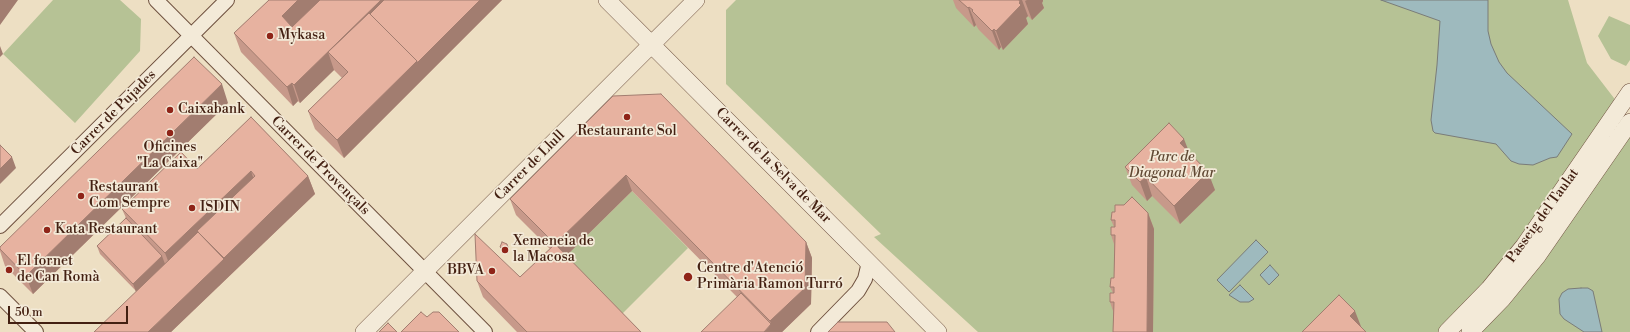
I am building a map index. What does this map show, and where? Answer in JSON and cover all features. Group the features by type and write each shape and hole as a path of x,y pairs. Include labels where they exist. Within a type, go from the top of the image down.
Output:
{"street":[{"name":"Carrer de Provençals","path":"156,0 485,332"},
{"name":"Carrer de Pujades","path":"0,226 227,0"},
{"name":"Carrer de la Selva de Mar","path":"607,0 938,332"},
{"name":"Carrer de Llull","path":"364,332 696,0"},
{"name":"Passeig del Taulat","path":"1447,332 1488,289 1524,246 1630,92"},
{"name":"Passeig del Taulat","path":"1470,332 1502,299 1538,255 1630,122"},
{"path":"818,332 858,291 865,279 869,262"},
{"path":"0,296 36,332"}],"green space":[{"path":"53,0 120,0 141,19 140,51 75,123 3,54"},
{"name":"Parc de Diagonal Mar","path":"736,0 1568,0 1587,63 1617,102 1572,168 1487,282 1438,332 978,332 874,237 881,234 726,84 726,10"},
{"path":"1609,16 1630,25 1630,60 1626,66 1611,59 1598,36"},
{"path":"1630,132 1630,332 1479,332"},
{"path":"632,191 688,248 618,318 561,261"}],"water":[{"path":"1381,0 1488,0 1488,31 1491,44 1499,62 1507,73 1572,134 1557,157 1550,158 1533,165 1519,164 1511,161 1496,144 1435,133 1433,131 1431,120 1440,21"},
{"path":"1256,240 1268,252 1229,292 1217,280"},
{"path":"1270,265 1279,275 1269,285 1260,275"},
{"path":"1240,285 1254,299 1249,302 1240,302 1229,295"},
{"path":"1588,288 1593,291 1602,332 1584,332 1564,319 1560,314 1559,299 1562,293 1568,289"}],"building":[{"path":"269,0 298,0 282,16 292,27 320,0 381,0 294,85 292,83 287,87 234,33"},
{"path":"384,0 480,0 417,63 417,61 370,14"},
{"path":"959,0 1019,0 1021,5 996,31 994,29 992,31 972,11 973,10 969,7 968,8"},
{"path":"369,13 417,61 337,140 308,111 348,72 328,52"},
{"path":"194,57 222,84 26,276 0,249 0,247"},
{"path":"661,94 806,242 805,288 770,321 626,175 555,244 510,199 613,96"},
{"name":"ISDIN","path":"251,117 308,176 224,258 197,231 255,176 251,171 165,253 122,209 181,152 197,169"},
{"path":"1169,123 1184,139 1180,143 1208,172 1174,206 1146,177 1140,182 1125,167"},
{"path":"0,145 12,157 0,169"},
{"path":"1132,197 1148,213 1147,332 1113,332 1114,302 1110,302 1110,293 1114,293 1114,287 1110,287 1111,278 1114,278 1115,235 1111,235 1111,227 1115,227 1115,220 1111,220 1112,212 1115,212 1115,205 1124,205"},
{"path":"126,218 162,256 133,284 97,246"},
{"path":"198,232 224,259 148,332 94,332"},
{"path":"475,234 520,277 555,244 641,332 527,332 477,281"},
{"path":"502,242 507,244 507,247 504,249 500,247"},
{"path":"741,293 771,324 764,332 701,332"},
{"path":"1339,295 1355,311 1350,316 1366,332 1302,332"},
{"path":"421,312 427,317 433,312 439,312 459,332 401,332"},
{"path":"838,322 887,322 895,332 828,332"},
{"path":"388,323 397,332 379,332"}],"place":[{"name":"Mykasa","path":"270,36"},
{"name":"Caixabank","path":"170,110"},
{"name":"Restaurante Sol","path":"627,117"},
{"name":"Oficines \"La Caixa\"","path":"170,133"},
{"name":"Restaurant Com Sempre","path":"81,196"},
{"name":"ISDIN","path":"192,208"},
{"name":"Kata Restaurant","path":"47,230"},
{"name":"Xemeneia de la Macosa","path":"505,250"},
{"name":"El fornet de Can Romà","path":"9,270"},
{"name":"BBVA","path":"492,271"},
{"name":"Centre d'Atenció Primària Ramon Turró","path":"688,277"}]}
